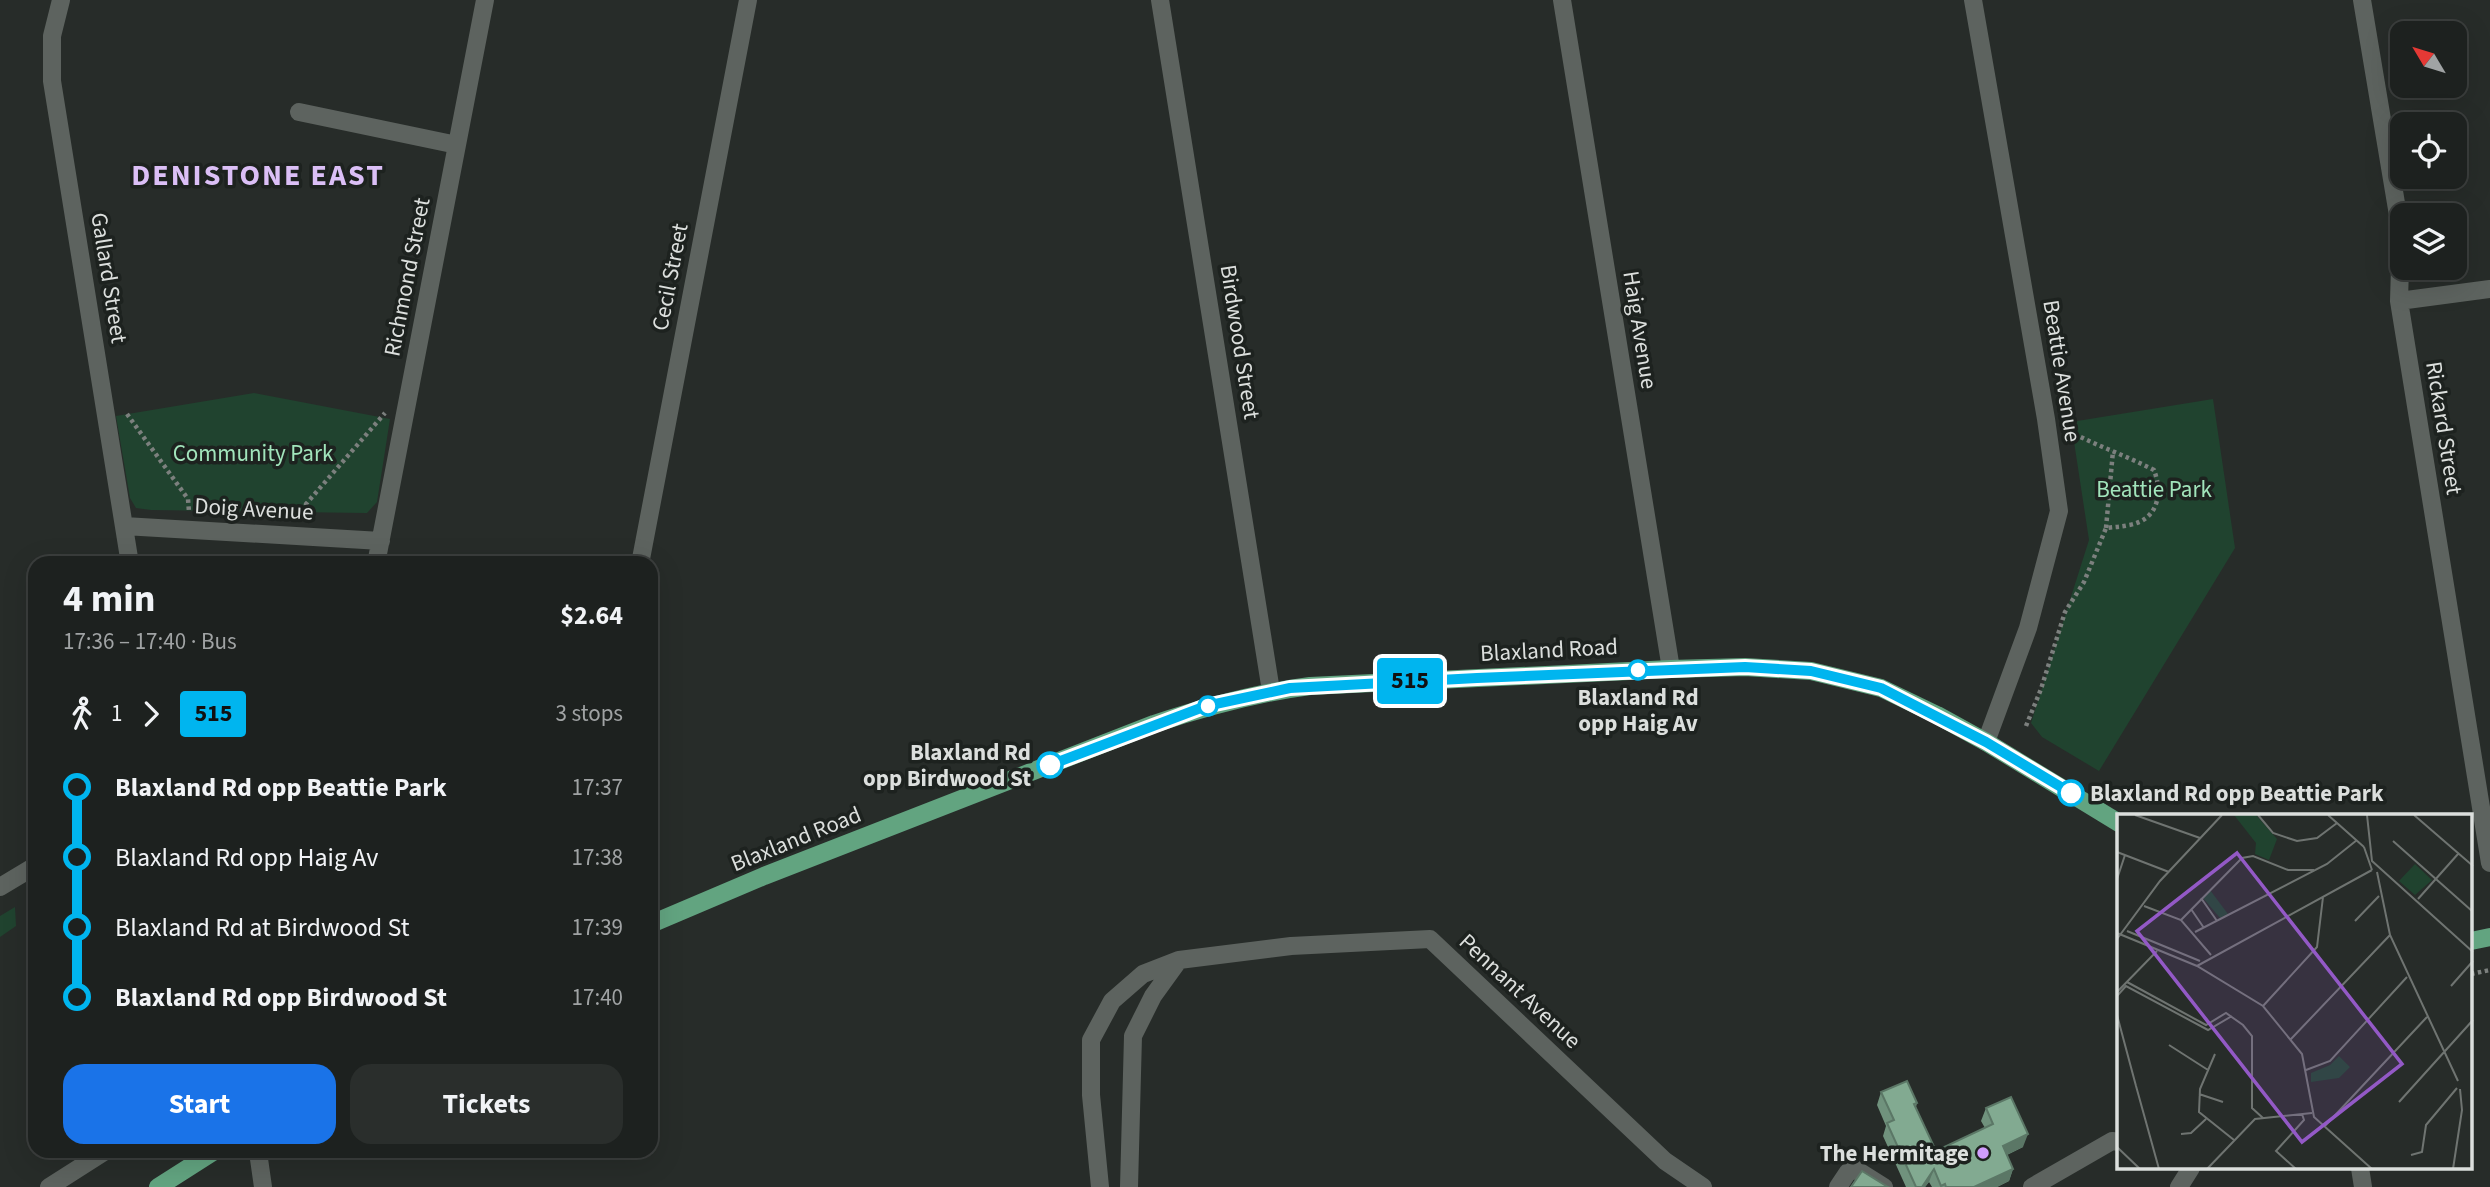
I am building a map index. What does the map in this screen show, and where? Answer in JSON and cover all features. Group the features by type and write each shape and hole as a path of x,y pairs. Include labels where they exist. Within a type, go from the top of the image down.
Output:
{"main road":[{"name":"Blaxland Road","path":"658,922 764,876 1154,724 1206,706 1270,691 1310,686 1671,669 1780,668 1811,671 1845,677 1881,688 1986,742 2117,822"},
{"path":"2472,941 2490,937"},
{"path":"158,1187 204,1158"}],"street":[{"name":"Gallard Street","path":"61,0 52,36 52,81 129,556"},
{"name":"Richmond Street","path":"378,556 485,0"},
{"name":"Cecil Street","path":"642,556 748,0"},
{"name":"Birdwood Street","path":"1160,0 1270,691"},
{"name":"Haig Avenue","path":"1562,0 1671,669"},
{"name":"Beattie Avenue","path":"1973,0 2046,419 2059,511 2028,628 1986,742"},
{"name":"Rickard Street","path":"2362,0 2400,233 2399,301 2490,863"},
{"path":"299,112 457,145"},
{"path":"2399,301 2490,289"},
{"name":"Doig Avenue","path":"124,526 381,541"},
{"path":"0,887 28,870"},
{"name":"Pennant Avenue","path":"1100,1187 1091,1095 1091,1040 1112,1001 1143,974 1180,960 1291,946 1430,939 1665,1161 1703,1187"},
{"path":"1129,1187 1133,1036 1153,996 1180,960"},
{"path":"2032,1187 2112,1141 2117,1142"},
{"path":"49,1187 95,1158"},
{"path":"259,1158 263,1187"},
{"path":"1838,1187 1848,1172 1857,1170 1884,1187"}],"path":[{"path":"306,537 306,504 411,384"},
{"path":"124,411 188,499 189,530"},
{"path":"2046,419 2090,443 2154,470 2159,483 2159,500 2153,512 2144,521 2106,528"},
{"path":"2026,726 2041,689 2065,612 2084,582 2106,528 2113,451"},
{"path":"2472,974 2490,970"}],"green space":[{"name":"Community Park","path":"254,393 390,419 377,502 367,513 136,508 130,498 116,416"},
{"name":"Beattie Park","path":"2213,399 2235,548 2099,771 2042,737 2031,723 2089,540 2071,422"},
{"path":"15,907 16,926 0,937 0,916"}],"building":[{"name":"The Hermitage","path":"1907,1081 1917,1103 1914,1104 1936,1151 1993,1124 1986,1108 2011,1097 2028,1134 2003,1146 2013,1169 1974,1187 1946,1187 1945,1184 1941,1186 1934,1169 1922,1187 1916,1187 1887,1123 1894,1120 1881,1092"},
{"path":"1862,1171 1888,1187 1851,1187"}],"bus line":[{"name":"515","path":"1050,765 1206,706 1290,688 1745,667 1811,671 1845,677 1881,688 1986,742 2071,793"}],"place":[{"name":"Blaxland Rd opp Haig Av","path":"1638,670"},
{"name":"Blaxland Rd opp Birdwood St","path":"1050,765"},
{"name":"Blaxland Rd opp Beattie Park","path":"2071,793"},
{"name":"The Hermitage","path":"1983,1153"}],"district":[{"name":"DENISTONE EAST","path":"258,175"}]}
